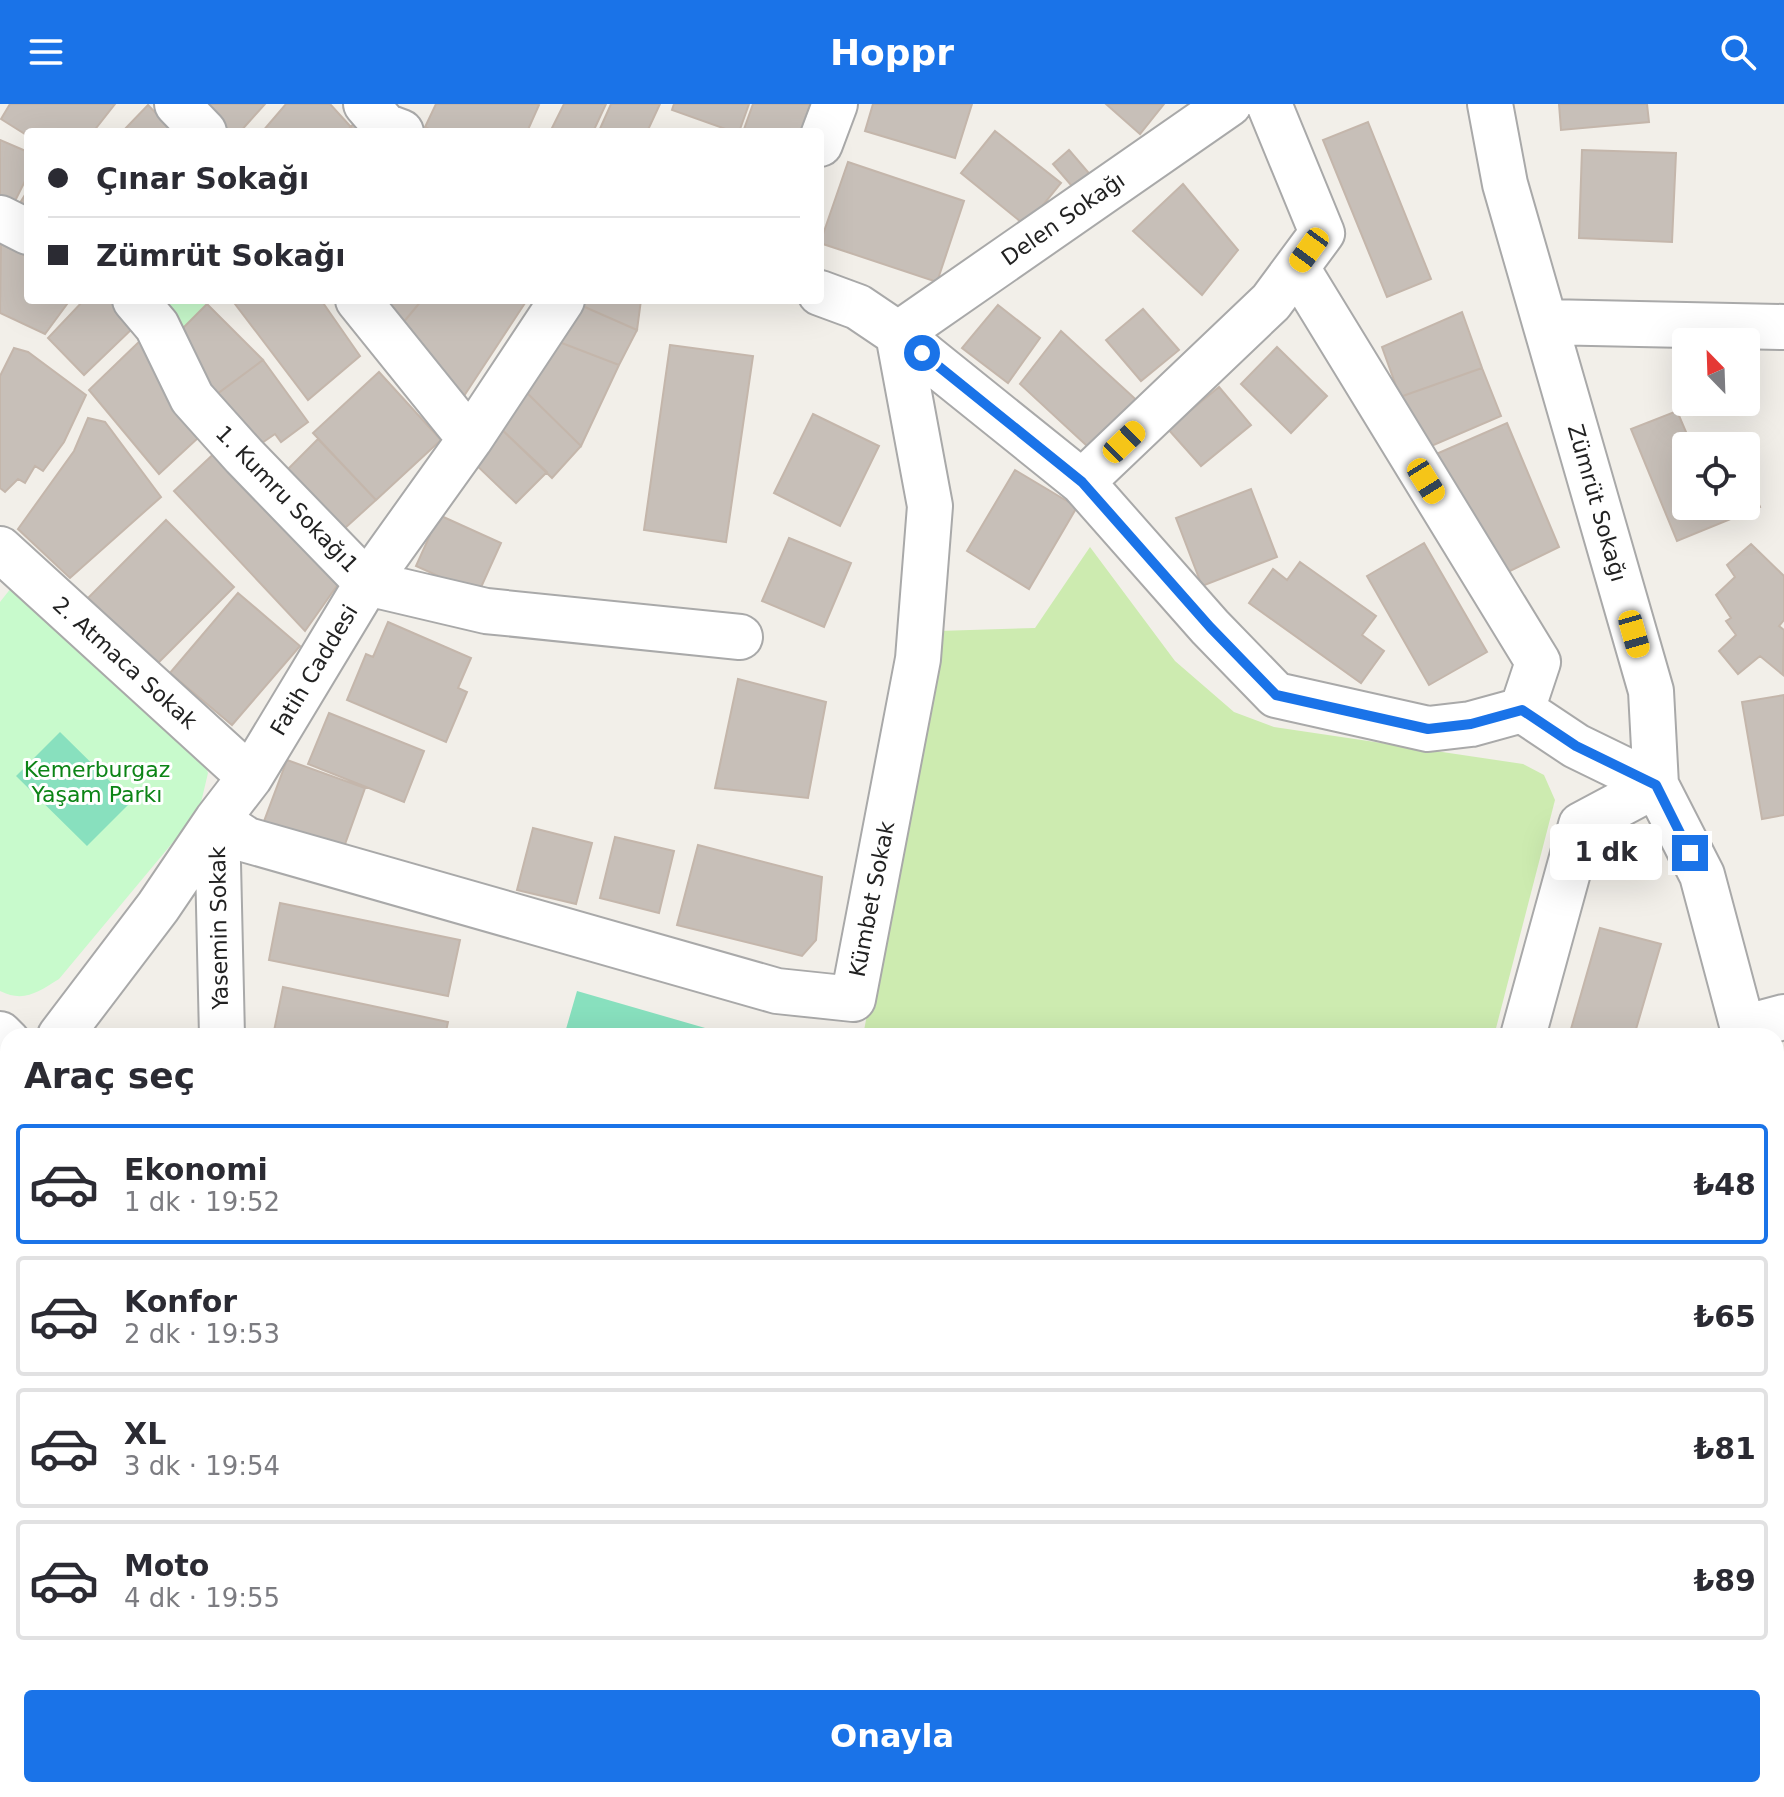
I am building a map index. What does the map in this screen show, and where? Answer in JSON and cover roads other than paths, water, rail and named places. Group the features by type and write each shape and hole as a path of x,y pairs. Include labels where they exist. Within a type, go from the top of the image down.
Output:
{"street":[{"path":"177,104 200,128"},
{"path":"366,104 390,128"},
{"path":"824,133 835,104"},
{"name":"Delen Sokağı","path":"898,334 1229,104"},
{"path":"1082,482 1271,302 1322,233 1269,104"},
{"name":"Zümrüt Sokağı","path":"1490,104 1505,184 1651,691 1656,785 1702,875 1758,1027"},
{"path":"0,218 24,230"},
{"path":"1297,268 1538,662 1522,710"},
{"path":"824,294 858,307 898,334 1082,482 1210,627 1276,695 1428,729 1471,724 1522,710 1576,746 1656,785"},
{"name":"1. Kumru Sokağı1","path":"138,304 157,326 192,398 367,583 486,611 740,637"},
{"path":"361,304 470,439"},
{"name":"Fatih Caddesi","path":"66,1028 158,907 250,777 367,583 470,439 559,304"},
{"path":"1545,322 1784,327"},
{"name":"Kümbet Sokak","path":"217,820 247,840 762,987 853,999 918,659 930,506 898,334"},
{"name":"2. Atmaca Sokak","path":"0,549 250,777"},
{"path":"1525,1028 1581,825 1576,746"},
{"path":"1581,825 1656,785"},
{"name":"Yasemin Sokak","path":"217,820 222,1028"}],"park label":[{"name":"Kemerburgaz Yaşam Parkı","path":"97,782"}]}
